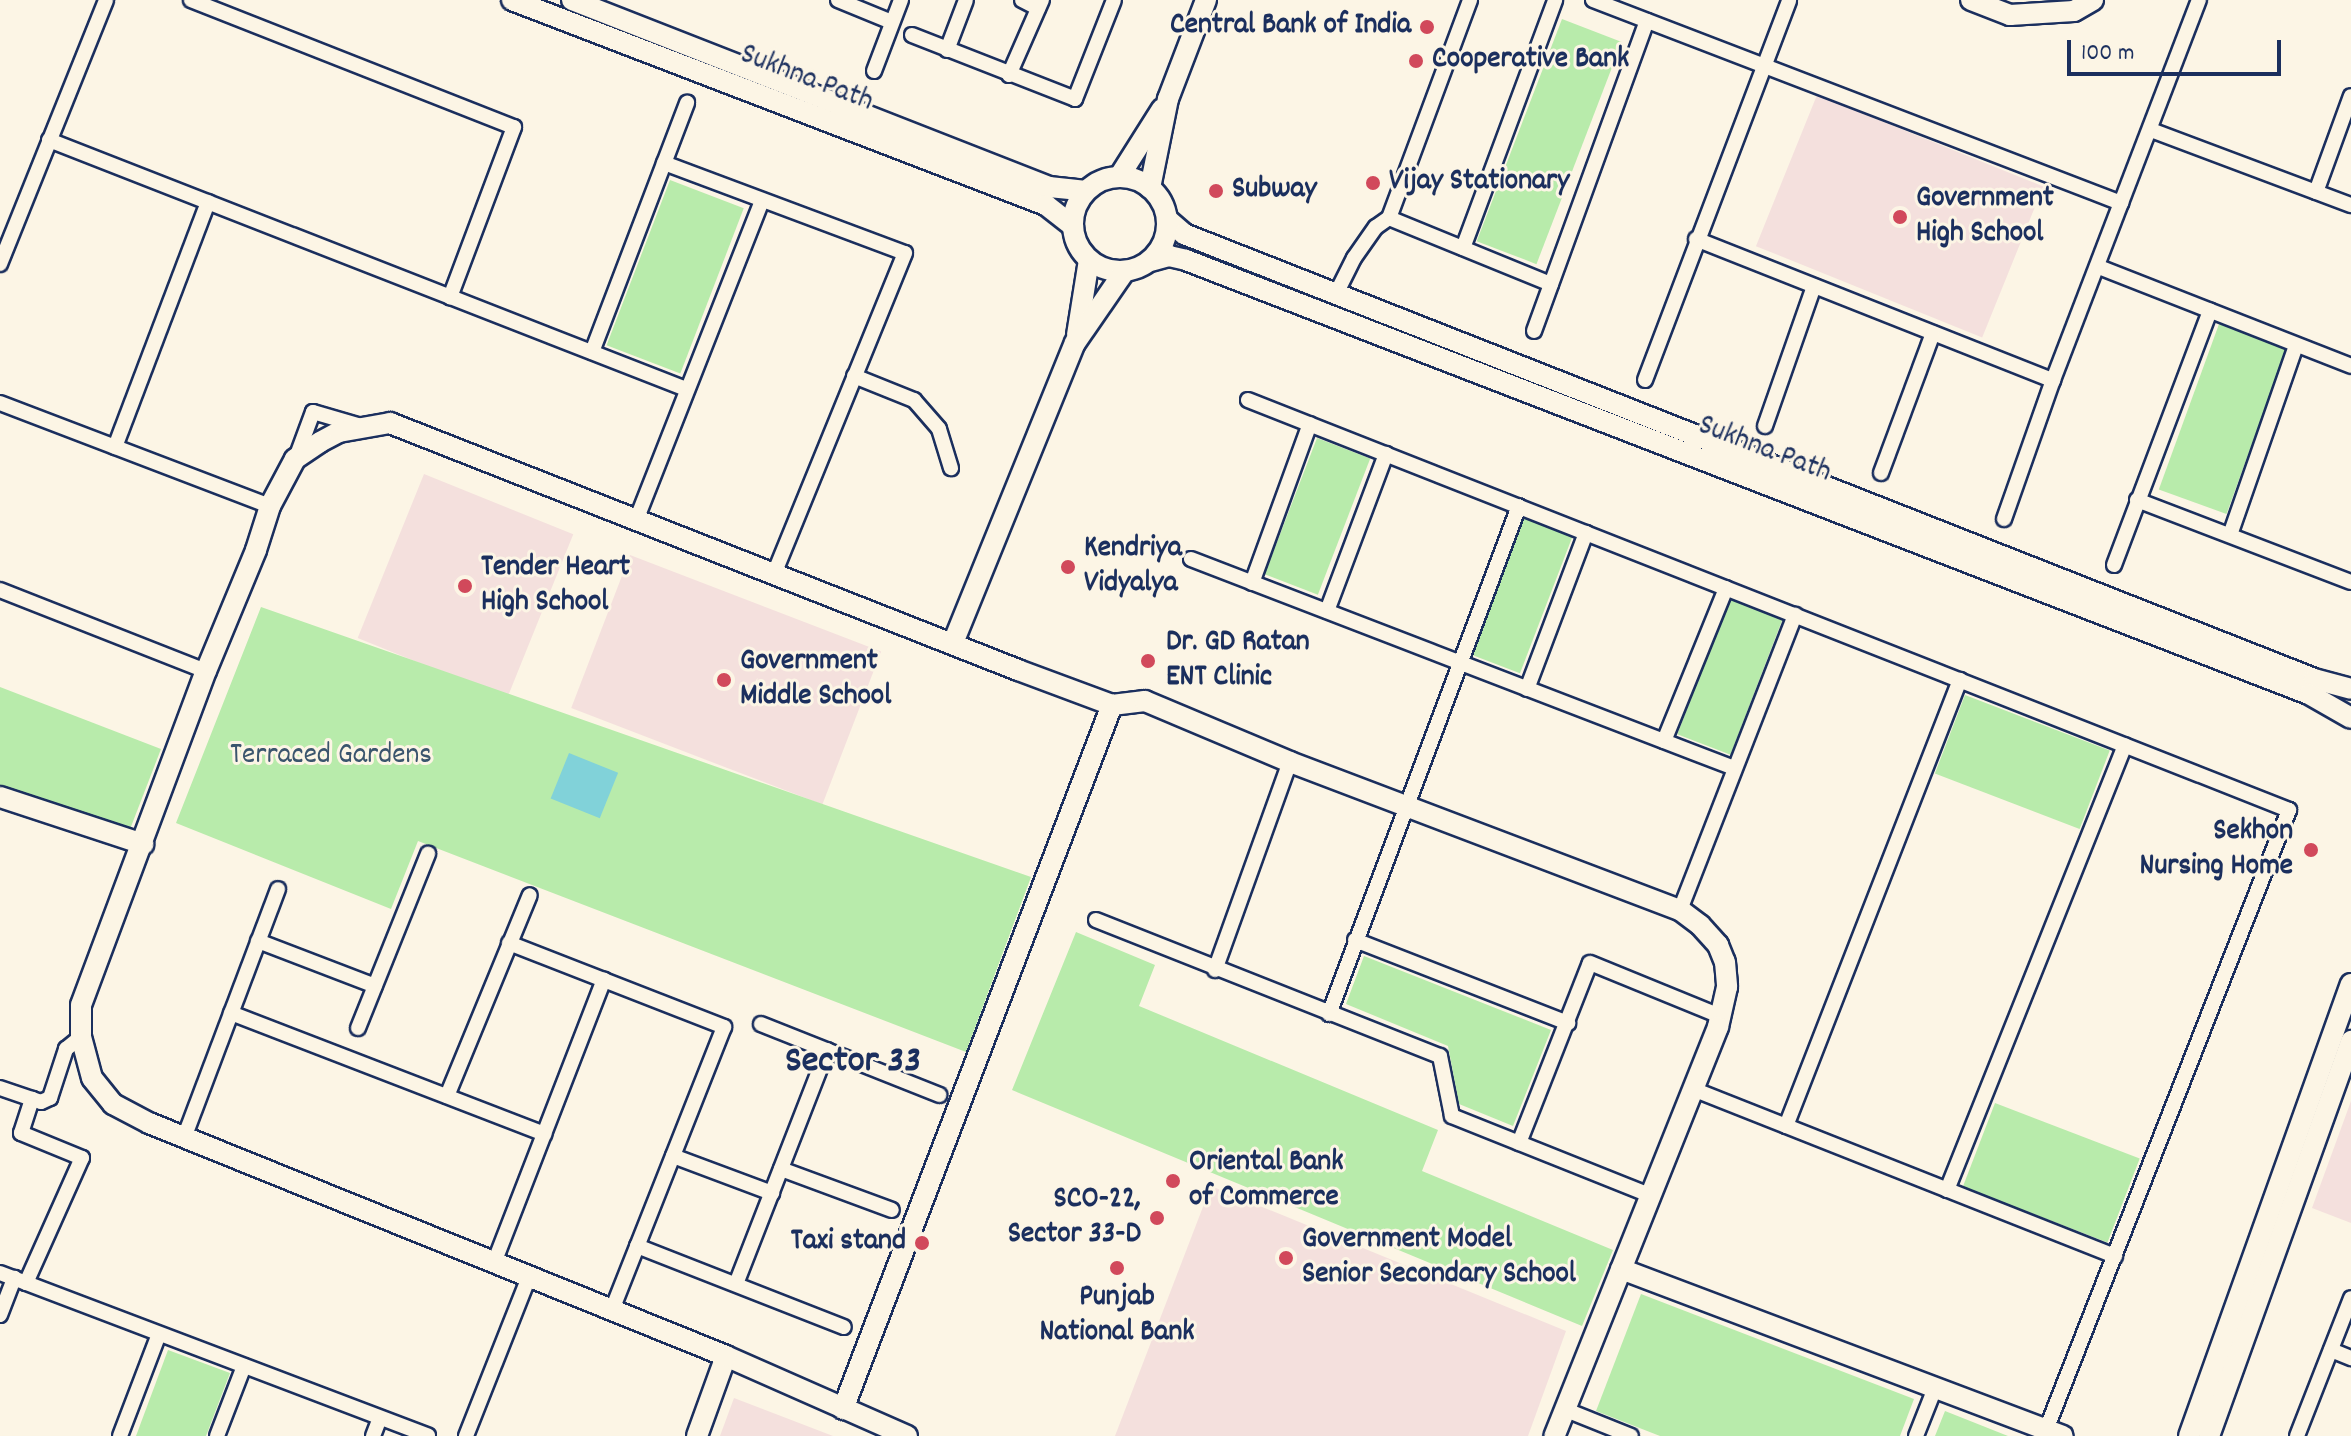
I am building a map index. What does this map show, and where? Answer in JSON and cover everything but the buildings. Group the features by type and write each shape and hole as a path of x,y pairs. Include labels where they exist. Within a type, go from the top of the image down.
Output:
{"street":[{"path":"0,264 106,0"},
{"path":"191,0 514,127 450,297"},
{"name":"Sukhna Path","path":"512,0 1046,205 1073,226"},
{"name":"Sukhna Path","path":"572,0 1049,187 1086,191"},
{"path":"838,0 892,22"},
{"path":"874,71 901,0"},
{"path":"947,50 966,0"},
{"path":"1009,75 1040,4 1022,0"},
{"path":"912,35 1075,99 1114,0"},
{"path":"1150,188 1168,99 1206,0"},
{"path":"1336,294 1354,258 1376,227 1389,218 1470,0"},
{"path":"1463,248 1555,0"},
{"path":"1593,0 2121,203"},
{"path":"1645,380 1789,0"},
{"path":"1971,0 2010,15 2074,11 2093,0"},
{"path":"2004,519 2053,380 2099,267 2199,0"},
{"path":"1534,331 1647,21"},
{"path":"2316,192 2351,96"},
{"path":"1119,177 1168,99"},
{"path":"592,352 687,103"},
{"path":"2151,130 2351,205"},
{"path":"49,140 686,389"},
{"path":"664,163 905,253 775,572"},
{"path":"1119,177 1135,180 1150,188 1163,203 1167,219 1165,240 1151,261 1124,272 1105,269 1089,260 1078,245 1073,226 1075,209 1086,191 1108,178 1119,177"},
{"path":"637,518 762,201"},
{"path":"115,447 208,202"},
{"path":"1389,218 1551,284"},
{"name":"Sukhna Path","path":"1167,219 1184,234 2314,679 2351,689"},
{"path":"1696,239 2053,380"},
{"name":"Sukhna Path","path":"1151,261 1169,256 1201,265 2309,694 2351,718"},
{"path":"1075,343 1089,260"},
{"path":"2099,267 2351,366"},
{"path":"953,643 1075,343 1124,272"},
{"path":"1765,426 1814,286"},
{"path":"2114,565 2210,311"},
{"path":"1881,473 1933,333"},
{"path":"2230,535 2296,345"},
{"path":"854,376 914,400 939,429 951,468"},
{"path":"1248,400 2289,810 2115,1256 2054,1433 1621,1269"},
{"path":"0,403 270,506"},
{"path":"361,426 313,412 295,459 270,506 256,550 206,671 81,1005 81,1037 92,1078 113,1104 184,1138 726,1356 907,1436"},
{"path":"295,459 339,432 390,423 1112,705 1145,701 1405,807 1680,910 1700,925 1718,945 1725,962 1727,987 1720,1016 1554,1436"},
{"path":"1252,583 1310,424"},
{"path":"1327,611 1386,454"},
{"path":"2137,500 2351,582"},
{"path":"1329,1014 1519,506"},
{"path":"1527,689 1586,533"},
{"path":"1191,559 1734,768"},
{"path":"1664,741 1726,588"},
{"path":"0,590 206,671"},
{"path":"1680,910 1795,615"},
{"path":"1786,1126 1960,680"},
{"path":"843,1409 1112,705"},
{"path":"1947,1190 2125,745"},
{"path":"1215,970 1290,762"},
{"path":"0,797 143,844"},
{"path":"358,1028 428,854"},
{"path":"184,1138 278,889"},
{"path":"447,1096 530,895"},
{"path":"1096,920 1215,970 1440,1056 1452,1116 1650,1195"},
{"path":"1355,940 1568,1023"},
{"path":"258,941 375,986"},
{"path":"509,943 724,1027 612,1310"},
{"path":"1519,1143 1590,963 1720,1016"},
{"path":"494,1263 604,980"},
{"path":"2189,1436 2351,984"},
{"path":"231,1013 544,1134"},
{"path":"761,1024 939,1095"},
{"path":"0,1088 41,1102 50,1098 66,1049 81,1037"},
{"path":"2209,1436 2351,1041"},
{"path":"736,1284 827,1050"},
{"path":"1693,1089 2115,1256"},
{"path":"0,1315 13,1278 82,1158 21,1133 32,1099"},
{"path":"673,1156 772,1193"},
{"path":"781,1169 892,1210"},
{"path":"637,1246 844,1327"},
{"path":"466,1436 529,1277"},
{"path":"13,1278 428,1436"},
{"path":"2297,1436 2351,1298"},
{"path":"120,1436 159,1334"},
{"path":"2331,1350 2351,1358"},
{"path":"697,1436 726,1356"},
{"path":"217,1436 244,1366"},
{"path":"1916,1436 1935,1388"},
{"path":"1564,1409 1631,1436"},
{"path":"373,1436 380,1418"}],"shaded area":[{"name":"Government High School","path":"1817,95 2043,186 1982,338 1756,246"},
{"name":"Tender Heart High School","path":"424,474 573,534 507,698 358,638"},
{"name":"Government Middle School","path":"630,555 881,651 822,805 571,708"},
{"path":"2351,1101 2351,1223 2312,1208"},
{"name":"Government Model Senior Secondary School","path":"1211,1186 1566,1331 1528,1436 1115,1436"},
{"path":"734,1398 833,1436 720,1436"}],"green space":[{"path":"1562,19 1622,42 1536,264 1477,241"},
{"path":"670,180 744,208 680,374 607,345"},
{"path":"2219,324 2287,349 2226,514 2159,489"},
{"path":"1317,438 1370,458 1318,595 1265,574"},
{"path":"1520,517 1572,537 1520,673 1468,653"},
{"path":"1730,597 1783,617 1731,755 1677,734"},
{"name":"Terraced Gardens","path":"261,607 1031,877 966,1052 418,841 391,909 176,823"},
{"path":"0,687 161,749 127,837 0,787"},
{"path":"1965,695 2110,751 2080,829 1935,773"},
{"path":"1076,932 1155,965 1139,1006 1438,1130 1422,1171 1613,1250 1582,1326 1012,1090"},
{"path":"1364,956 1551,1030 1513,1126 1459,1104 1448,1046 1346,1004"},
{"path":"1995,1103 2140,1159 2107,1243 1963,1187"},
{"path":"1641,1294 1914,1399 1900,1436 1660,1436 1596,1411"},
{"path":"168,1350 230,1373 206,1436 136,1436"},
{"path":"1945,1411 2008,1436 1935,1436"}],"water":[{"path":"569,753 618,773 600,818 551,798"}],"place":[{"name":"Central Bank of India","path":"1427,27"},
{"name":"Cooperative Bank","path":"1416,61"},
{"name":"Vijay Stationary","path":"1373,183"},
{"name":"Subway","path":"1216,191"},
{"name":"Government High School","path":"1900,217"},
{"name":"Kendriya Vidyalya","path":"1068,567"},
{"name":"Tender Heart High School","path":"465,586"},
{"name":"Dr. GD Ratan ENT Clinic","path":"1148,661"},
{"name":"Government Middle School","path":"724,680"},
{"name":"Sekhon Nursing Home","path":"2311,850"},
{"name":"Oriental Bank of Commerce","path":"1173,1181"},
{"name":"SCO-22, Sector 33-D","path":"1157,1218"},
{"name":"Taxi stand","path":"922,1243"},
{"name":"Government Model Senior Secondary School","path":"1286,1258"},
{"name":"Punjab National Bank","path":"1117,1268"}],"district":[{"name":"Sector 33","path":"853,1063"}]}
